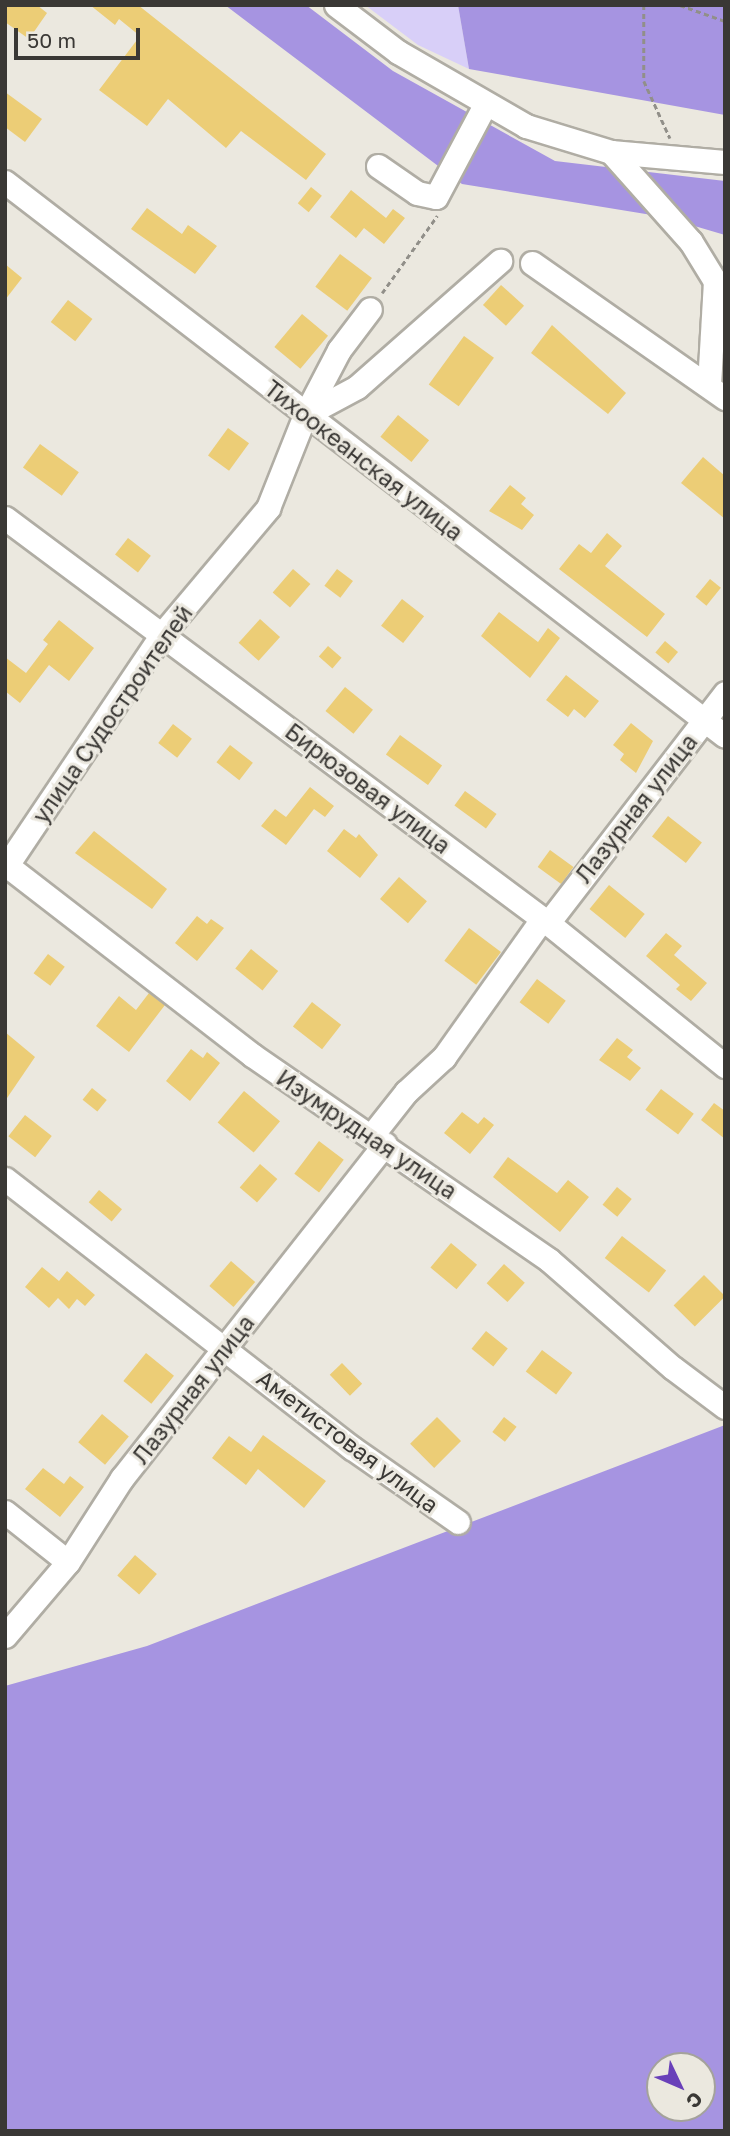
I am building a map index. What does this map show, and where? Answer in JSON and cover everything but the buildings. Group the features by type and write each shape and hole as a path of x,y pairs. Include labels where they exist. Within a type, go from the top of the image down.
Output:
{"street":[{"path":"336,5 398,52 526,126 611,152 725,162"},
{"path":"378,166 417,193 436,197 485,104"},
{"path":"611,152 691,242 715,281 717,391"},
{"name":"Тихоокеанская улица","path":"5,182 725,736"},
{"path":"306,415 357,387 500,261"},
{"path":"532,263 717,391"},
{"name":"улица Судостроителей","path":"6,866 162,634 268,508 306,415 340,350 370,310"},
{"name":"Бирюзовая улица","path":"5,518 545,921 725,1066"},
{"name":"Лазурная улица","path":"5,1636 68,1562 122,1478 224,1348 379,1139 406,1092 452,1047 481,1009 501,971 545,921 725,693"},
{"name":"Изумрудная улица","path":"6,866 252,1055 379,1139 549,1260 673,1368 725,1407"},
{"name":"Аметистовая улица","path":"5,1179 352,1448 458,1522"},
{"path":"5,1512 68,1562"}],"path":[{"path":"644,5 645,80 670,130 673,159"},
{"path":"680,5 725,21"},
{"path":"370,310 438,215 436,197"}],"shaded area":[{"path":"225,5 306,5 393,71 555,161 725,181 725,235 664,217 462,184"},
{"path":"365,5 458,5 469,69 418,45"},
{"path":"458,5 725,5 725,115 469,69"},
{"path":"725,1425 725,2131 5,2131 5,1686 147,1646"}]}
